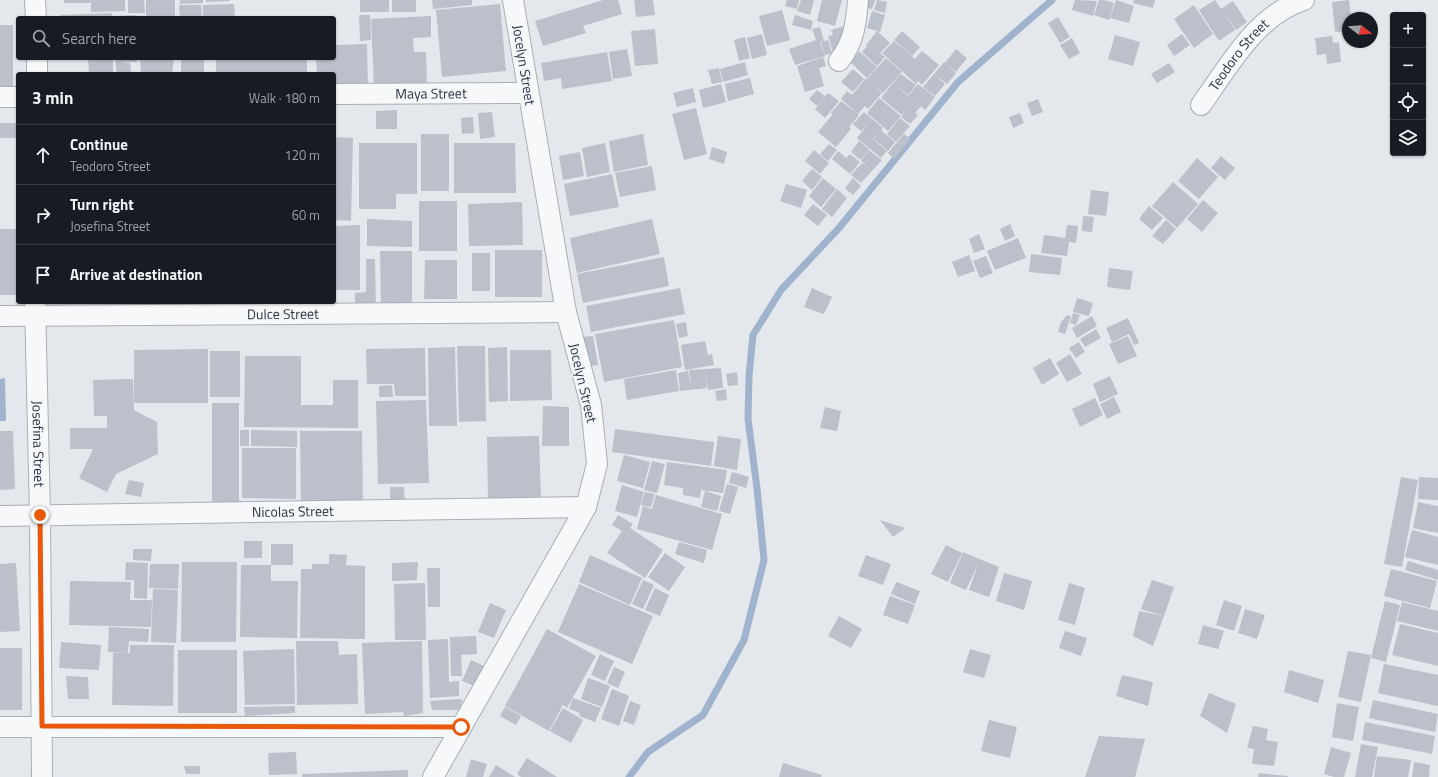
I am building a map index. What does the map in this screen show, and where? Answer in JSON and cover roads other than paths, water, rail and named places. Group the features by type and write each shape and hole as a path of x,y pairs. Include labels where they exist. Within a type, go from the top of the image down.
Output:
{"street":[{"path":"35,0 36,16"},
{"name":"Jocelyn Street","path":"433,777 586,507 598,464 591,405 566,312 513,0"},
{"path":"839,61 848,50 855,27 858,0"},
{"name":"Teodoro Street","path":"1201,105 1250,37 1281,10 1304,0"},
{"path":"37,60 37,72"},
{"name":"Maya Street","path":"336,94 528,93"},
{"path":"0,97 16,97"},
{"name":"Dulce Street","path":"0,316 35,310 566,312"},
{"name":"Josefina Street","path":"35,310 40,515 42,777"},
{"name":"Nicolas Street","path":"0,516 586,507"},
{"path":"0,727 461,727"}],"water":[{"path":"5,378 6,421 0,421 0,379"}],"waterway":[{"path":"629,777 648,752 703,715 744,640 764,560 748,419 749,376 753,335 781,290 839,228 958,82 1052,0"}]}
